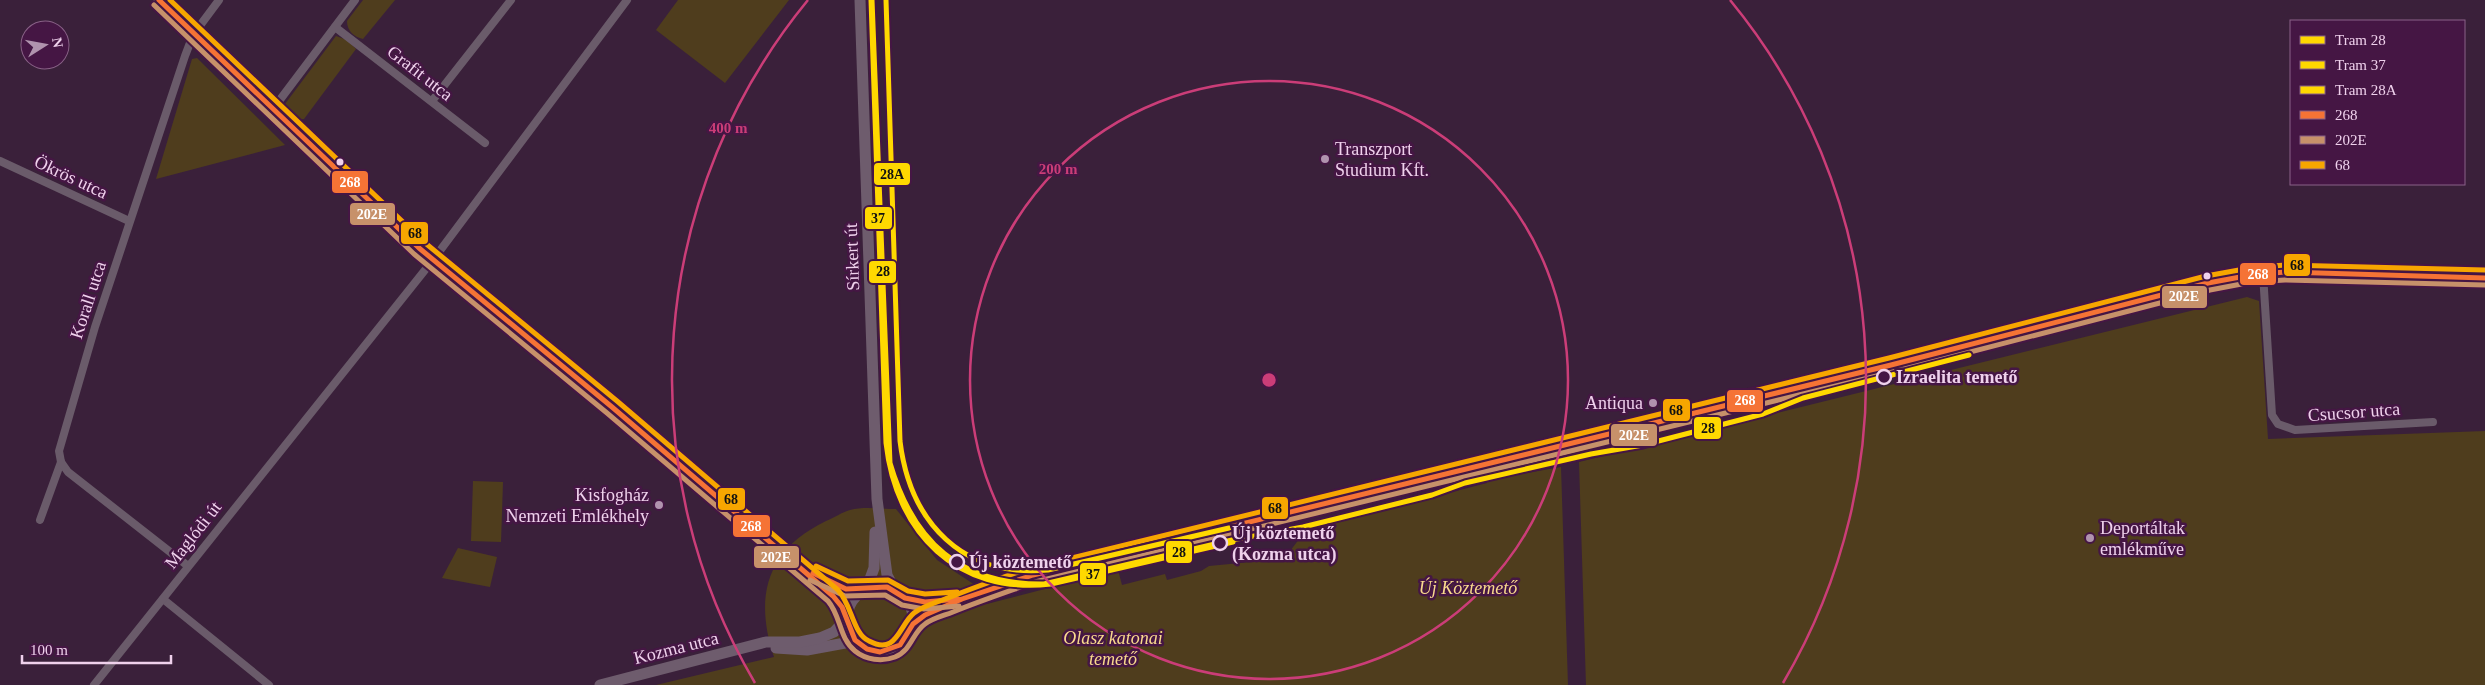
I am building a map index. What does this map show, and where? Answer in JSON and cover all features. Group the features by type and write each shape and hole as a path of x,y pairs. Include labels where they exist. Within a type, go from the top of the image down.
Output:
{"street":[{"path":"159,0 193,35 433,260 836,598 848,617 851,634 856,641 872,651 889,651 903,643 913,623 913,614 906,598"},
{"name":"Korall utca","path":"40,520 61,462 60,451 72,406 129,221 193,35 219,0"},
{"path":"273,109 355,0"},
{"path":"432,101 511,0"},
{"name":"Maglódi út","path":"94,685 433,260 627,0"},
{"name":"Sírkert út","path":"860,0 878,514 886,575 895,590"},
{"name":"Grafit utca","path":"335,27 485,144"},
{"name":"Ökrös utca","path":"0,161 129,221"},
{"path":"806,571 840,587 866,590 882,586 895,590 906,598 925,602 962,599 1033,575 1133,549 1891,364 2208,283 2263,274 2297,272 2485,278"},
{"name":"Csucsor utca","path":"2263,274 2272,415 2278,424 2295,430 2433,422"},
{"path":"61,462 68,472 188,566"},
{"name":"Sírkert út","path":"866,590 874,568 878,514"},
{"name":"Kozma utca","path":"600,685 766,642 800,642 820,638 834,632 848,617 851,603 866,590"},
{"path":"163,599 270,685"},
{"path":"913,623 933,612 953,606 962,599"},
{"name":"Kozma utca","path":"760,645 799,650 856,641"}],"green space":[{"path":"363,0 395,0 363,39 352,33 348,28 347,21"},
{"path":"678,0 789,0 725,83 656,30"},
{"path":"336,36 347,40 356,49 304,119 297,120 285,108 285,104"},
{"path":"197,58 285,145 156,179 192,59"},
{"path":"2247,297 2259,301 2268,439 2485,431 2485,685 1586,685 1579,462"},
{"name":"Új Köztemető","path":"1561,467 1568,685 656,685 774,657 765,615 766,595 770,577 778,561 790,546 806,533 850,510 867,508 896,509 937,560 975,585 987,604 1118,570 1122,585 1165,574 1167,580 1201,571 1209,566 1284,559 1306,530 1487,483 1487,480"},
{"path":"473,481 503,482 501,542 471,541"},
{"path":"458,548 497,557 490,587 442,578"}],"tram line":[{"name":"37","path":"871,0 886,443 892,475 903,505 918,530 937,551 960,568 987,579 1017,585 1051,584 1233,542"},
{"name":"28","path":"872,0 890,463 900,491 912,515 927,536 944,554 964,567 988,577 1014,582 1044,584 1232,540 1303,527 1432,495 1465,483 1591,454 1643,445 1763,414 1803,398 1969,355"},
{"name":"28A","path":"886,0 900,441 906,470 915,497 929,520 946,539 966,554 990,565 1018,570 1048,570 1229,528"}],"transit line":[{"name":"268","path":"159,0 419,248 612,407 833,596 842,607 855,640 867,649 880,652 900,645 913,624 925,615 962,599 1033,575 1891,365 2208,283 2251,275 2285,272 2485,278"},
{"name":"68","path":"170,0 424,242 617,401 838,590 843,596 859,632 869,641 878,645 886,645 892,642 909,618 921,608 1031,568 1889,358 2206,276 2250,268 2285,265 2485,270"},
{"name":"202E","path":"154,5 414,254 607,413 828,601 850,646 859,654 874,659 890,659 901,654 909,646 917,632 931,620 1035,582 1893,372 2210,290 2252,282 2285,280 2485,285"},
{"name":"68","path":"816,566 848,581 888,580 908,591 925,594 957,592"},
{"name":"268","path":"813,573 846,589 887,587 905,598 925,602 958,599"},
{"name":"202E","path":"810,580 845,596 885,595 902,605 924,609 959,606"}],"place":[{"name":"Transzport Studium Kft.","path":"1325,159"},
{"name":"Izraelita temető","path":"1884,377"},
{"name":"Antiqua","path":"1653,403"},
{"name":"Kisfogház Nemzeti Emlékhely","path":"659,505"},
{"name":"Deportáltak emlékműve","path":"2090,538"},
{"name":"Új köztemető (Kozma utca)","path":"1220,543"},
{"name":"Új köztemető","path":"957,562"}],"park label":[{"name":"Olasz katonai temető","path":"1113,648"}]}
